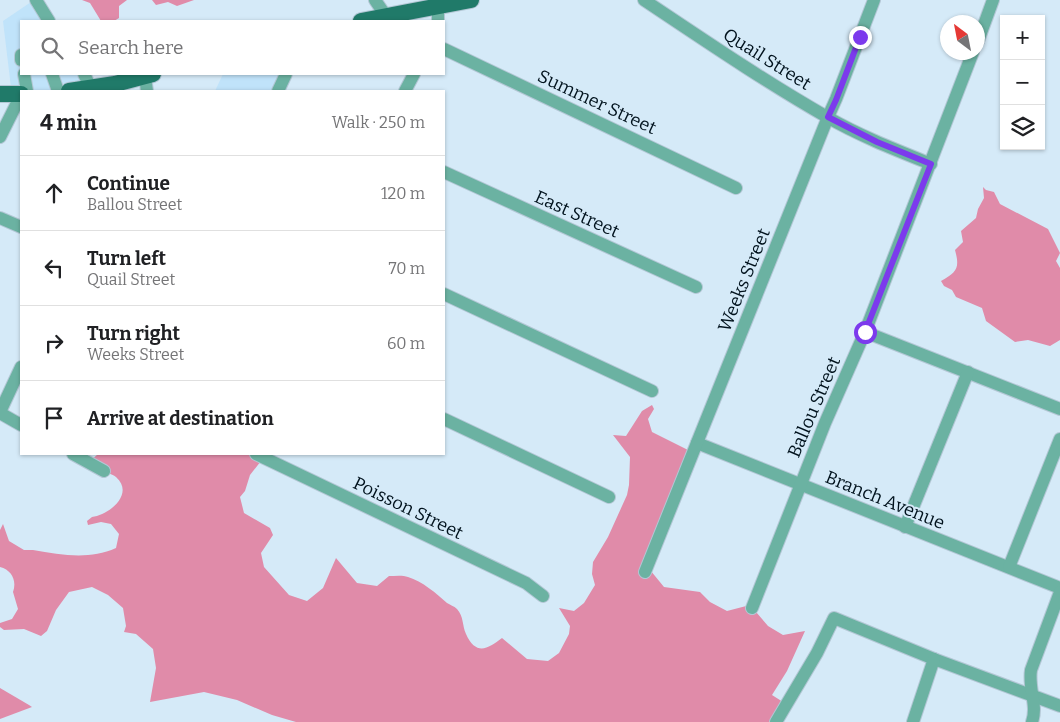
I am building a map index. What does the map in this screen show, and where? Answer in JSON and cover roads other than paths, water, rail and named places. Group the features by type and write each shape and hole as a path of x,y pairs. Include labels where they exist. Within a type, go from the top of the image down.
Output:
{"main road":[{"path":"366,20 386,16 438,14 471,0"},
{"path":"71,90 87,81 148,81"},
{"path":"0,94 20,93"}],"street":[{"path":"36,0 48,20"},
{"path":"375,0 386,16"},
{"name":"Quail Street","path":"644,0 716,48 828,117 877,142 931,164"},
{"name":"Weeks Street","path":"645,572 836,100 874,0"},
{"path":"985,22 993,0"},
{"name":"Summer Street","path":"445,49 736,188"},
{"name":"Ballou Street","path":"752,608 800,485 865,332 970,60"},
{"path":"22,90 24,75"},
{"path":"52,75 58,90"},
{"path":"278,90 286,75"},
{"path":"406,90 413,75"},
{"path":"0,137 20,97"},
{"name":"East Street","path":"445,172 696,287"},
{"path":"0,218 20,227"},
{"path":"445,294 652,391"},
{"path":"865,332 1060,409"},
{"path":"20,368 0,412 20,424"},
{"path":"905,527 968,372"},
{"path":"445,419 609,497"},
{"path":"1009,567 1060,439"},
{"name":"Branch Avenue","path":"697,443 1009,567 1060,590"},
{"path":"75,455 104,471"},
{"name":"Poisson Street","path":"258,455 526,583 543,596"},
{"path":"1032,722 1034,705 1031,695 1031,670 1060,590"},
{"path":"776,722 818,653 834,618 934,659 1060,706"},
{"path":"913,722 934,659"}]}
